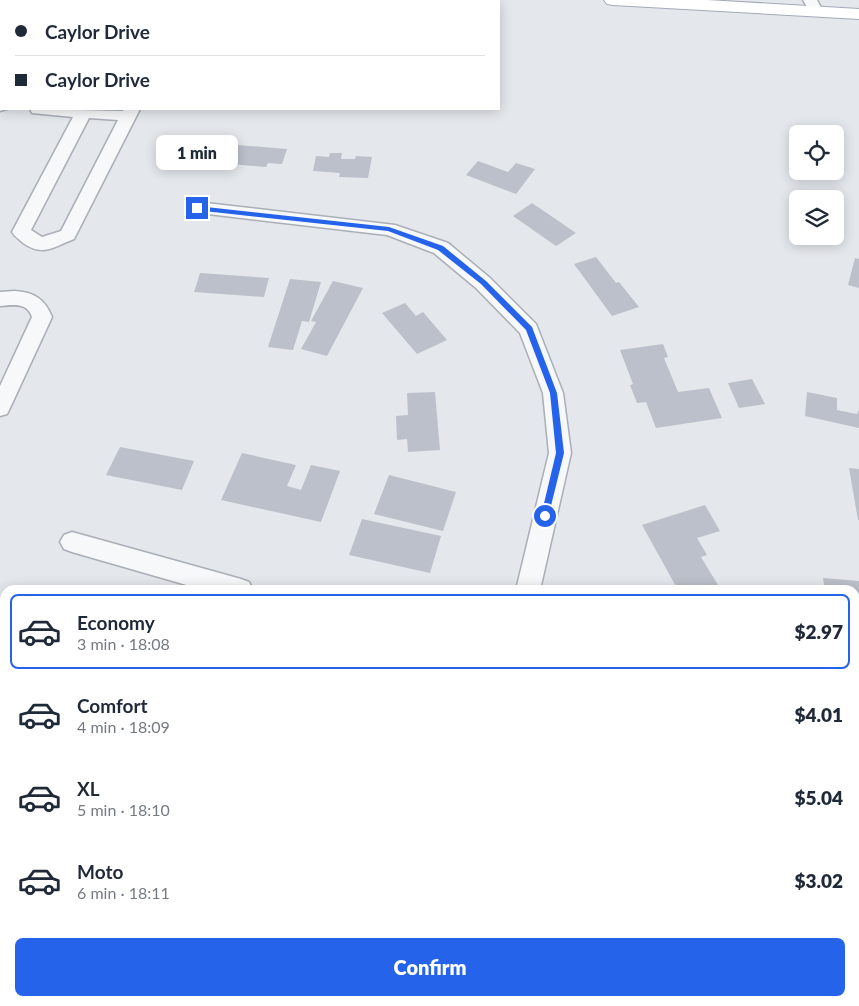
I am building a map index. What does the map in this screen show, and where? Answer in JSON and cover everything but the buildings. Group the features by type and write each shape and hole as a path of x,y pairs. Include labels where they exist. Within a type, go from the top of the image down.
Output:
{"main road":[{"path":"613,0 813,6 859,14"}],"street":[{"path":"53,110 130,112 68,235 40,245 21,232 84,112"},
{"path":"197,208 380,228 441,248 483,283 529,329 553,393 560,453 529,585"},
{"path":"0,300 22,298 34,302 42,317 0,408"},
{"path":"72,542 223,585"}],"route":[{"path":"197,208 389,229 441,248 483,283 529,329 553,393 560,453 545,516"}]}
